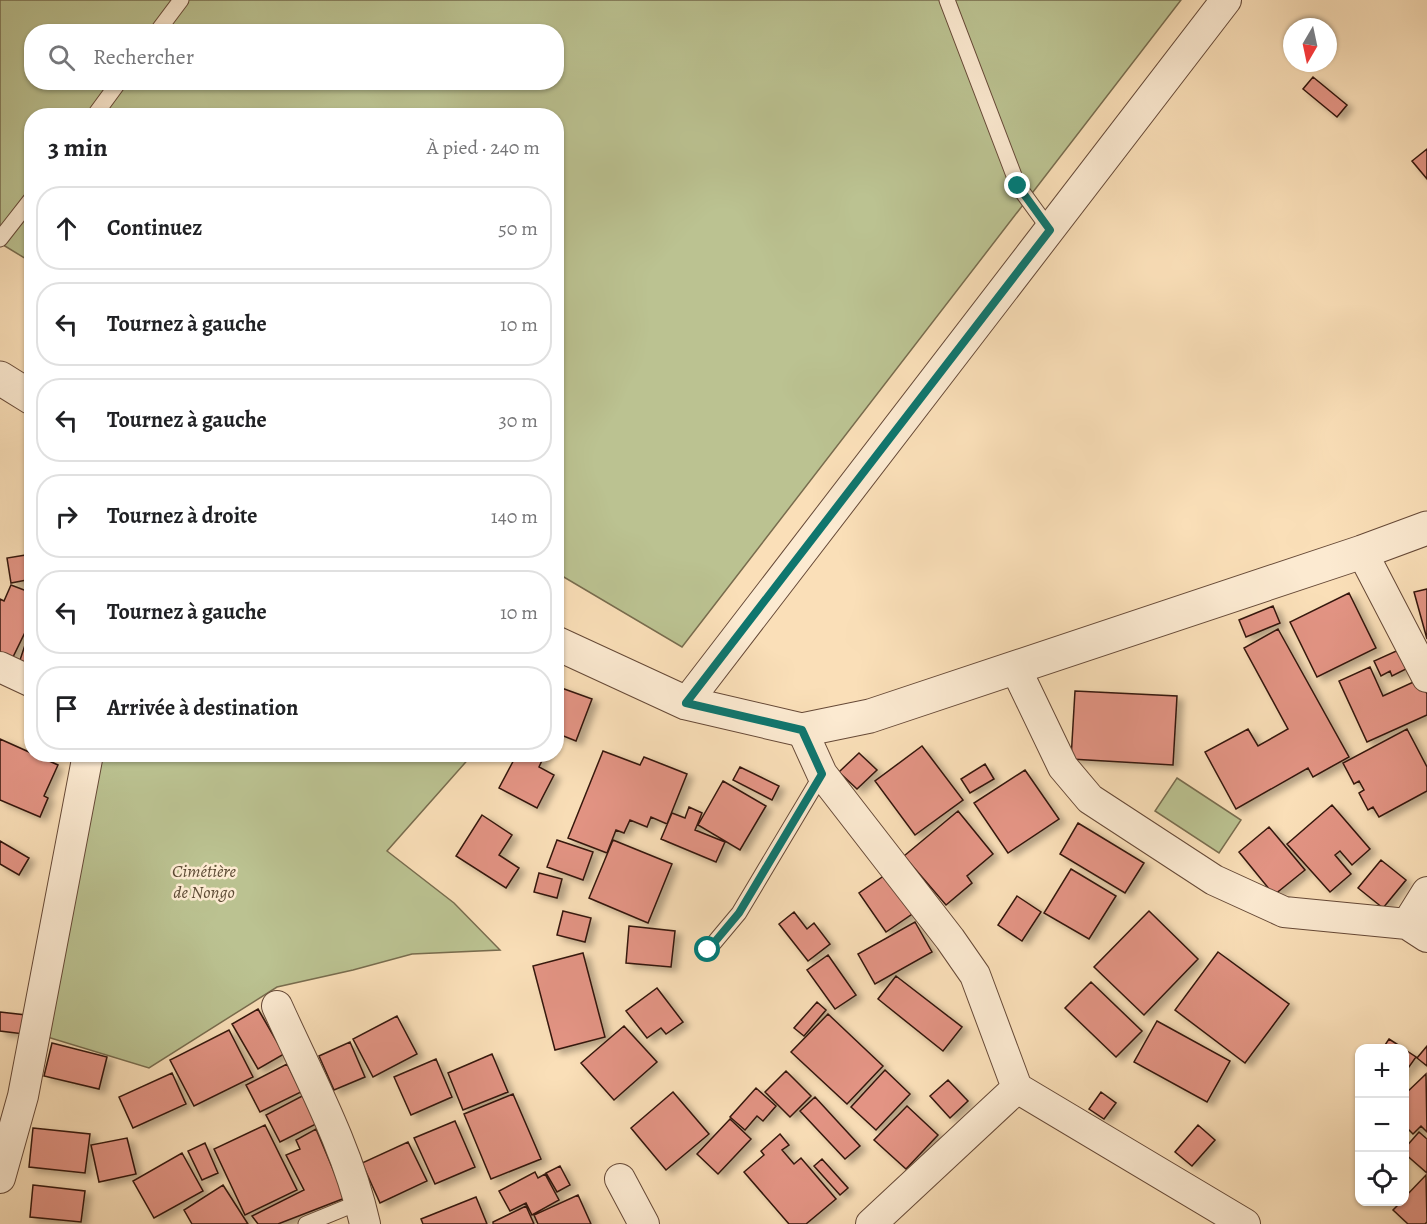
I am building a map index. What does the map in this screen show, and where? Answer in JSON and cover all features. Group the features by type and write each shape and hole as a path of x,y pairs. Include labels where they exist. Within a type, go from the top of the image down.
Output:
{"street":[{"path":"686,703 1226,0"},
{"path":"0,378 24,393"},
{"path":"564,647 686,703 802,730 870,716 1362,552 1427,528"},
{"path":"1362,552 1427,677"},
{"path":"0,667 24,678"},
{"path":"1015,667 1063,766 1090,799 1214,880 1284,912 1417,930 1427,892"},
{"path":"802,730 822,774 950,939 975,975 1017,1088 1245,1224"},
{"path":"0,1178 23,1096 86,762"},
{"path":"278,1006 335,1135 363,1213"},
{"path":"871,1224 1017,1088"},
{"path":"620,1179 644,1224"}],"lane":[{"path":"163,24 181,0"},
{"path":"947,0 1018,186 1050,230"},
{"path":"100,108 113,90"},
{"path":"0,239 24,208"},
{"path":"708,950 739,913 822,774"},
{"path":"306,1224 363,1213"}],"green space":[{"path":"0,0 1181,0 682,647 564,577 564,108 24,108 24,258 0,243"},
{"name":"Cimétière de Nongo","path":"96,762 466,762 387,851 454,903 500,950 412,954 277,987 149,1068 44,1036"},
{"path":"1177,778 1241,820 1219,853 1155,811"}],"building":[{"path":"1313,77 1347,105 1337,117 1303,89"},
{"path":"1427,149 1427,179 1412,161"},
{"path":"24,555 24,581 11,583 7,558"},
{"path":"11,585 24,590 24,634 11,661 0,657 0,599 4,601"},
{"path":"1427,589 1427,639 1414,592"},
{"path":"1349,593 1376,648 1317,677 1290,622"},
{"path":"1273,606 1280,623 1246,637 1239,620"},
{"path":"1278,629 1349,757 1313,777 1308,768 1236,809 1205,752 1248,729 1258,746 1288,729 1244,648"},
{"path":"24,648 24,671 17,669"},
{"path":"1403,648 1412,666 1392,676 1390,671 1381,676 1374,661"},
{"path":"1370,667 1383,696 1420,679 1427,694 1427,715 1367,742 1339,681"},
{"path":"564,689 592,699 576,741 564,736"},
{"path":"1075,691 1177,696 1173,765 1071,759"},
{"path":"1407,729 1427,767 1427,791 1379,817 1373,807 1368,810 1359,793 1364,790 1359,781 1354,784 1343,763"},
{"path":"0,739 24,750 24,762 51,762 58,765 44,796 48,798 40,817 0,800"},
{"path":"922,746 963,800 915,835 875,781"},
{"path":"603,751 640,765 644,757 687,774 667,824 651,817 647,827 630,820 624,833 616,830 607,853 568,838"},
{"path":"859,753 877,770 857,789 839,772"},
{"path":"513,762 541,762 539,767 554,775 537,808 499,788"},
{"path":"985,764 994,779 970,793 961,779"},
{"path":"740,767 779,786 772,800 733,780"},
{"path":"1025,770 1059,819 1008,853 974,803"},
{"path":"723,781 766,806 740,850 698,825"},
{"path":"1332,805 1370,849 1352,865 1340,851 1335,855 1351,874 1330,892 1287,844"},
{"path":"689,807 702,813 695,830 725,842 716,862 661,839 672,813 685,818"},
{"path":"958,811 993,854 967,876 972,883 946,905 904,856"},
{"path":"482,815 512,835 499,855 519,868 506,888 456,856"},
{"path":"1078,823 1144,863 1125,893 1060,854"},
{"path":"1269,827 1305,870 1274,895 1239,852"},
{"path":"557,840 593,852 583,880 547,867"},
{"path":"613,840 672,864 648,923 589,898"},
{"path":"0,841 29,858 19,875 0,864"},
{"path":"1381,860 1406,880 1383,908 1358,888"},
{"path":"1071,869 1116,896 1089,939 1044,913"},
{"path":"891,871 918,910 886,932 859,893"},
{"path":"539,873 562,879 557,898 534,892"},
{"path":"1017,896 1041,912 1022,941 998,925"},
{"path":"563,911 591,918 585,942 557,935"},
{"path":"1149,911 1198,959 1144,1015 1094,967"},
{"path":"794,912 807,929 814,923 830,944 808,961 779,924"},
{"path":"915,922 932,952 875,984 858,954"},
{"path":"629,926 675,931 671,967 626,963"},
{"path":"1218,952 1289,1004 1245,1063 1175,1010"},
{"path":"583,953 605,1037 555,1050 533,966"},
{"path":"828,955 856,995 835,1009 807,970"},
{"path":"896,976 962,1027 943,1051 878,999"},
{"path":"1091,982 1142,1031 1116,1057 1065,1008"},
{"path":"657,988 683,1022 666,1034 661,1028 647,1038 626,1011"},
{"path":"817,1002 826,1010 804,1036 794,1028"},
{"path":"258,1009 284,1054 258,1069 232,1024"},
{"path":"0,1012 26,1015 24,1034 0,1031"},
{"path":"828,1014 883,1066 847,1104 791,1052"},
{"path":"397,1016 417,1054 373,1077 353,1039"},
{"path":"1157,1021 1230,1061 1207,1102 1134,1062"},
{"path":"624,1026 657,1062 614,1100 581,1063"},
{"path":"229,1030 253,1077 194,1106 170,1060"},
{"path":"1389,1039 1397,1044 1386,1044"},
{"path":"350,1042 365,1077 334,1090 319,1056"},
{"path":"52,1043 107,1057 99,1089 44,1076"},
{"path":"1427,1046 1427,1066 1417,1058"},
{"path":"1409,1052 1416,1057 1409,1067"},
{"path":"492,1054 508,1092 463,1110 448,1073"},
{"path":"436,1059 452,1097 411,1115 394,1077"},
{"path":"287,1064 301,1092 260,1112 246,1085"},
{"path":"885,1070 910,1094 876,1130 851,1107"},
{"path":"786,1071 811,1096 790,1117 765,1092"},
{"path":"172,1073 186,1104 133,1128 119,1097"},
{"path":"1426,1074 1427,1132 1421,1126 1413,1134 1409,1130 1409,1090"},
{"path":"948,1080 968,1101 950,1118 930,1096"},
{"path":"756,1088 776,1106 763,1121 757,1116 745,1130 730,1117"},
{"path":"673,1092 709,1134 666,1170 631,1128"},
{"path":"1101,1092 1116,1103 1104,1119 1089,1109"},
{"path":"306,1094 320,1122 280,1142 266,1115"},
{"path":"513,1094 541,1159 491,1179 464,1114"},
{"path":"815,1097 860,1146 845,1159 800,1111"},
{"path":"907,1106 938,1135 906,1169 874,1140"},
{"path":"730,1119 751,1139 718,1174 697,1154"},
{"path":"455,1121 475,1167 435,1184 414,1138"},
{"path":"265,1125 297,1190 245,1215 214,1149"},
{"path":"1198,1125 1215,1140 1192,1166 1175,1152"},
{"path":"33,1128 90,1134 85,1173 29,1167"},
{"path":"316,1129 345,1198 278,1224 258,1224 252,1216 304,1190 286,1155 300,1149 296,1140"},
{"path":"1419,1132 1427,1139 1427,1173 1409,1157 1409,1143"},
{"path":"780,1134 789,1145 782,1150 794,1164 801,1158 836,1199 806,1224 789,1224 744,1172 764,1155 761,1151"},
{"path":"127,1138 136,1174 99,1182 91,1145"},
{"path":"408,1142 427,1181 380,1203 362,1163"},
{"path":"205,1143 218,1173 202,1180 188,1151"},
{"path":"182,1153 203,1191 154,1218 133,1181"},
{"path":"822,1159 848,1188 840,1195 814,1166"},
{"path":"560,1166 570,1185 557,1192 546,1173"},
{"path":"535,1172 538,1178 545,1174 559,1200 532,1215 526,1203 510,1211 499,1191"},
{"path":"1426,1175 1427,1222 1425,1224 1408,1224 1393,1210 1397,1206 1409,1206 1409,1193"},
{"path":"33,1185 85,1191 81,1222 30,1217"},
{"path":"223,1185 248,1224 192,1224 184,1210"},
{"path":"578,1195 591,1224 538,1224 534,1215"},
{"path":"476,1197 487,1224 423,1224 421,1219"},
{"path":"526,1206 534,1224 493,1224 493,1222"}],"route":[{"path":"708,950 739,913 822,774 802,730 686,703 1050,230 1018,186"}]}
